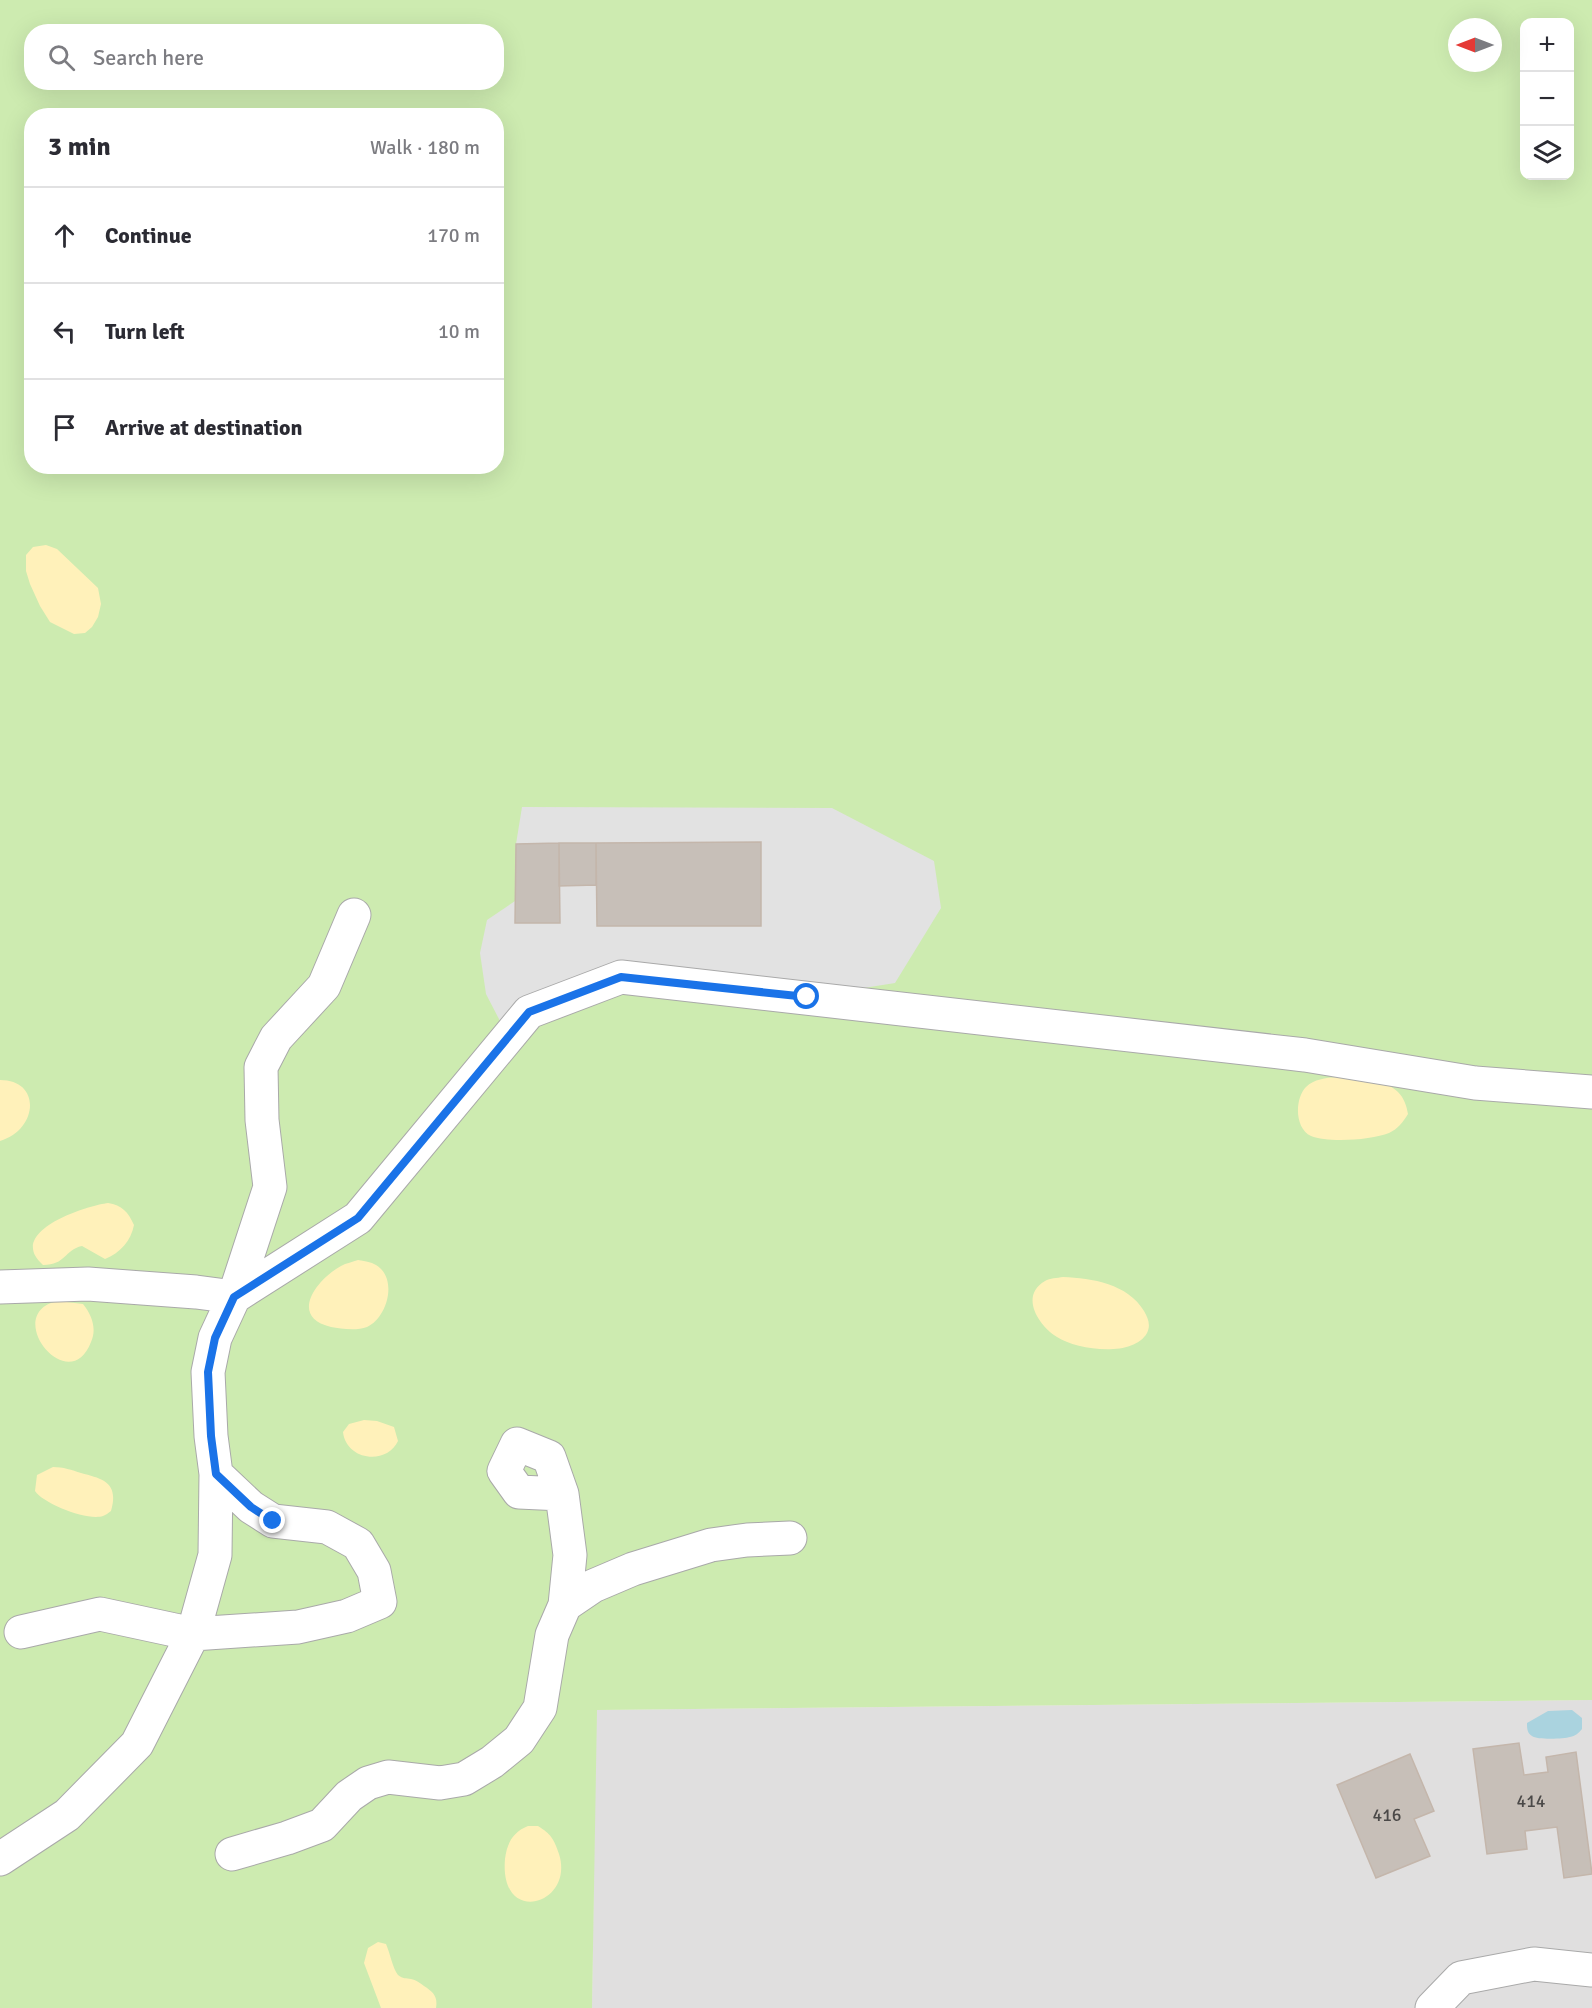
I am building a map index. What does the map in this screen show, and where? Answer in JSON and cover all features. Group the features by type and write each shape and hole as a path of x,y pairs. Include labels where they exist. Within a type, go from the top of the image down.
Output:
{"street":[{"path":"0,1859 67,1815 137,1744 194,1634 215,1555 216,1474 211,1436 208,1372 215,1338 234,1297 270,1187 262,1120 261,1068 276,1038 324,986 354,915"},
{"path":"0,1287 88,1284 234,1297 358,1218 529,1012 621,977 1305,1055 1475,1083 1592,1092"},
{"path":"21,1632 100,1614 194,1634 298,1627 347,1616 380,1602 374,1571 358,1544 327,1527 273,1521 251,1507 216,1474"},
{"path":"232,1854 322,1825 348,1796 368,1783 388,1777 440,1783 464,1779 492,1762 519,1740 540,1708 552,1635 565,1605 570,1555 562,1494"},
{"path":"565,1605 593,1586 623,1573 701,1548 747,1540 790,1538"},
{"path":"1432,2008 1461,1978 1534,1964 1592,1970"}],"shaded area":[{"path":"522,807 832,808 934,861 941,908 895,983 807,997 621,977 500,1021 486,994 480,953 487,920 515,901 516,923 560,923 559,886 596,885 597,926 761,926 761,842 516,844"},
{"path":"1592,1700 1592,2008 592,2008 596,1710"}],"green space":[{"path":"0,0 1592,0 1592,1700 597,1710 592,2008 0,2008"}],"sand":[{"path":"46,545 57,549 98,588 101,604 98,617 85,633 74,634 50,622 30,584 26,571 26,555 33,547"},
{"path":"1336,1077 1371,1080 1391,1087 1405,1102 1408,1114 1395,1129 1381,1135 1339,1140 1311,1136 1305,1132 1299,1120 1298,1105 1302,1092 1313,1082"},
{"path":"0,1080 14,1082 23,1088 30,1106 28,1117 22,1127 13,1135 0,1141"},
{"path":"108,1203 124,1210 134,1225 130,1236 120,1250 105,1259 82,1246 56,1263 43,1265 34,1253 34,1242 41,1232 67,1215"},
{"path":"358,1260 376,1265 387,1279 388,1297 380,1315 367,1327 359,1329 335,1328 318,1322 311,1315 309,1307 316,1288 332,1272"},
{"path":"1063,1277 1097,1281 1129,1294 1147,1316 1149,1324 1147,1333 1140,1341 1118,1349 1091,1348 1066,1342 1057,1337 1038,1318 1034,1310 1033,1295 1037,1287 1045,1281"},
{"path":"58,1301 83,1304 91,1317 93,1327 91,1342 81,1357 68,1362 56,1358 44,1348 37,1335 36,1321 42,1309"},
{"path":"364,1420 377,1421 394,1427 398,1441 392,1449 376,1457 359,1454 351,1449 343,1432 349,1424"},
{"path":"53,1467 103,1480 111,1488 113,1494 111,1511 96,1517 77,1514 56,1506 40,1496 35,1491 37,1475"},
{"path":"528,1826 538,1826 552,1837 559,1854 561,1872 556,1886 547,1896 536,1901 524,1901 513,1894 506,1880 505,1859 509,1843 518,1831"},
{"path":"378,1942 386,1944 398,1975 416,1981 432,1992 436,2000 436,2008 381,2008 364,1963 368,1948"}],"water":[{"path":"1572,1710 1582,1718 1582,1729 1575,1735 1545,1739 1530,1735 1528,1732 1527,1723 1548,1711"}],"building":[{"path":"761,842 761,926 597,926 596,843"},
{"path":"559,843 560,923 515,923 516,844"},
{"path":"559,843 596,843 596,885 559,886"},
{"path":"1519,1743 1524,1775 1548,1772 1546,1757 1576,1752 1592,1874 1564,1878 1557,1827 1525,1831 1527,1849 1487,1854 1473,1749"},
{"path":"1410,1754 1434,1811 1414,1819 1430,1856 1376,1878 1337,1785"}],"route":[{"path":"273,1521 251,1507 216,1474 211,1436 208,1372 215,1338 234,1297 358,1218 529,1012 621,977 807,997"}]}
